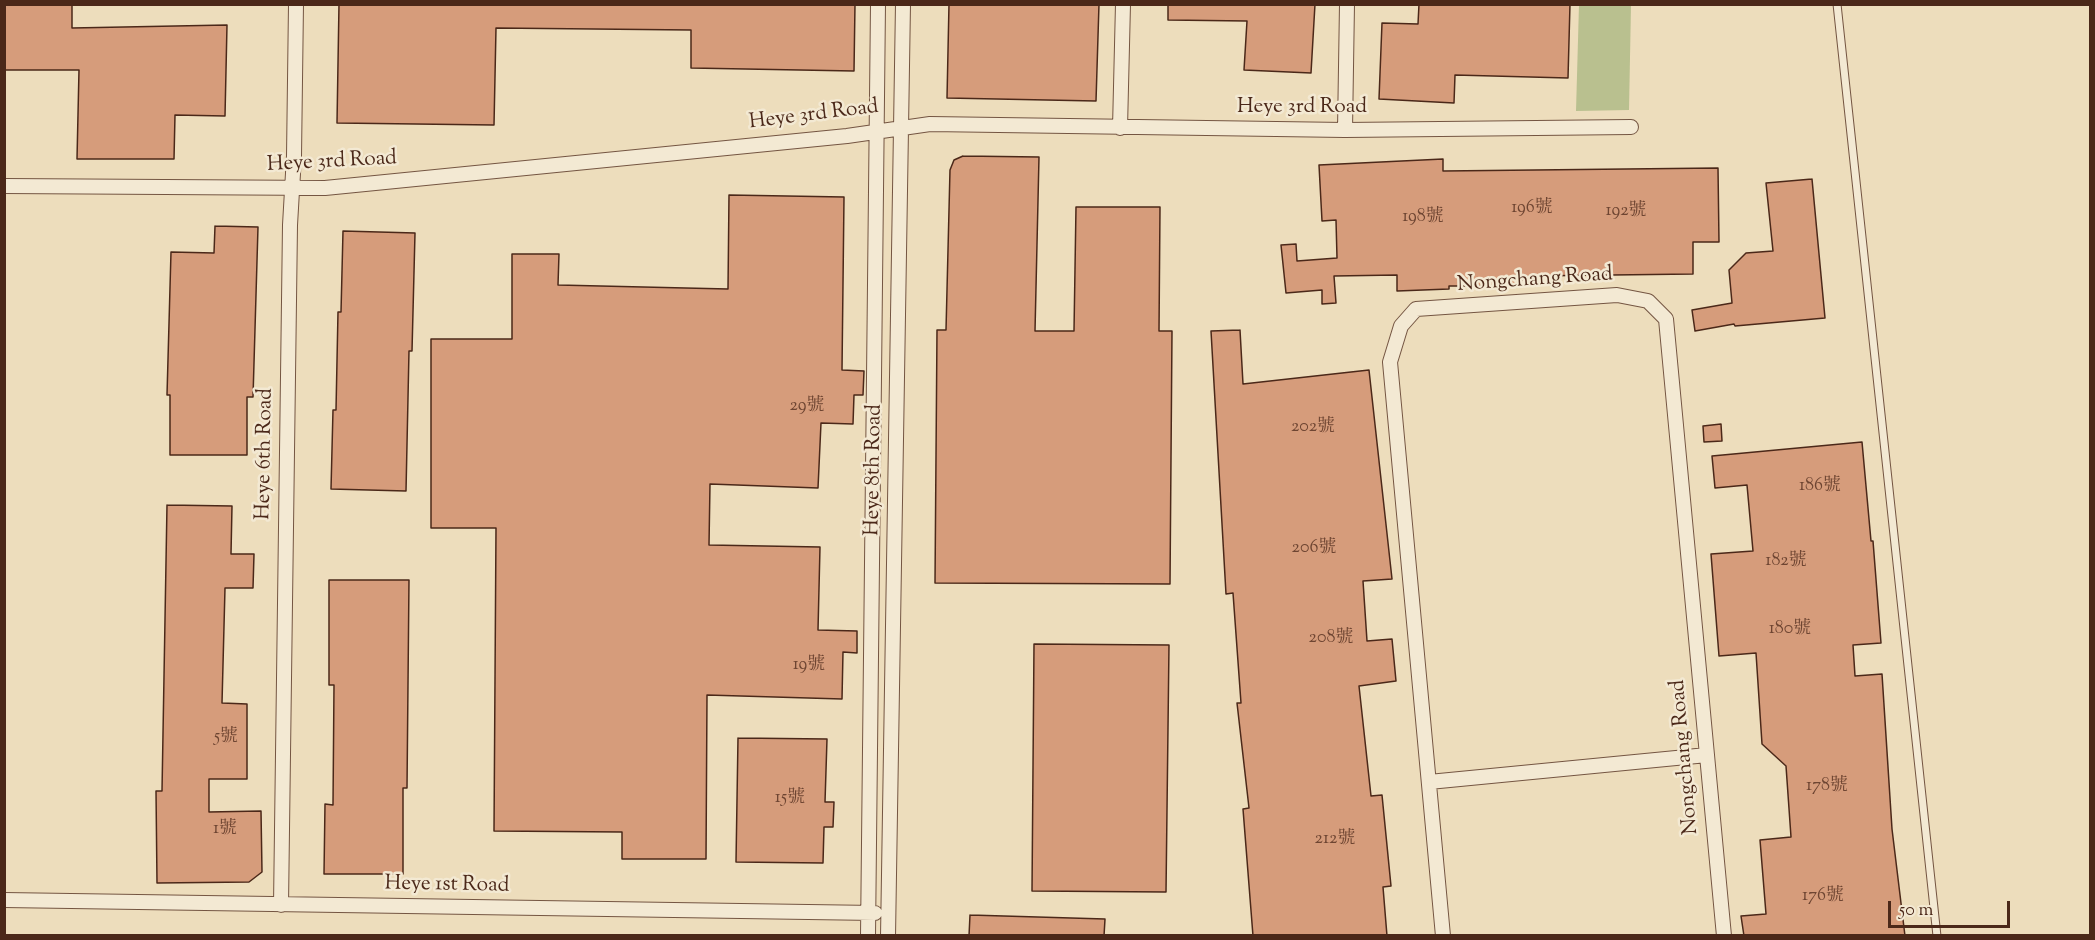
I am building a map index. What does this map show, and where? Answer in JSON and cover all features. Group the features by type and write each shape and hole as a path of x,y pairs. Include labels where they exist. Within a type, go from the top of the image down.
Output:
{"street":[{"name":"Heye 6th Road","path":"281,905 291,188 294,156 296,4"},
{"name":"Heye 8th Road","path":"868,936 878,4"},
{"name":"Heye 8th Road","path":"888,936 903,4"},
{"path":"1120,128 1123,4"},
{"path":"1346,130 1347,4"},
{"name":"Heye 3rd Road","path":"4,186 325,188 930,124 1346,130 1631,127"},
{"name":"Nongchang Road","path":"1443,936 1390,362 1401,326 1416,309 1617,295 1648,301 1666,319 1724,936"},
{"path":"1429,782 1707,755"},
{"name":"Heye 1st Road","path":"4,900 889,914"}],"lane":[{"path":"1837,4 1937,936"}],"green space":[{"path":"1579,5 1631,5 1629,110 1576,111"}],"building":[{"path":"4,4 72,4 72,28 227,25 225,116 175,115 174,159 77,159 79,70 4,70"},
{"path":"339,4 855,4 854,71 691,68 691,30 496,28 494,125 337,123"},
{"path":"949,4 1099,4 1096,101 947,98"},
{"path":"1168,4 1315,4 1311,73 1244,70 1247,21 1168,20"},
{"path":"1419,4 1570,4 1568,78 1455,75 1454,103 1379,99 1382,23 1418,24"},
{"path":"963,156 1039,157 1035,331 1074,331 1076,207 1160,207 1159,331 1172,331 1170,584 935,583 937,330 946,330 950,170 954,160"},
{"path":"1443,159 1443,171 1718,168 1719,242 1693,242 1693,274 1530,276 1512,286 1449,286 1449,289 1397,291 1397,275 1334,276 1336,303 1322,304 1322,290 1286,293 1281,245 1296,244 1297,261 1337,258 1336,220 1322,221 1319,165"},
{"path":"1812,179 1825,318 1735,326 1734,324 1695,331 1692,310 1732,303 1729,270 1746,253 1773,251 1766,183"},
{"path":"729,195 844,197 842,370 864,371 863,395 854,395 853,424 821,423 818,488 710,484 709,545 820,547 818,630 857,631 857,653 843,652 842,699 707,695 706,859 622,859 622,832 494,831 496,528 431,528 431,339 512,339 512,254 559,254 558,285 728,289"},
{"path":"215,226 258,227 253,397 247,397 247,455 170,455 170,395 167,395 171,252 214,253"},
{"path":"343,231 415,233 412,351 409,351 406,491 331,489"},
{"path":"1240,330 1243,384 1369,370 1392,579 1363,581 1367,641 1392,639 1396,681 1359,686 1371,796 1382,795 1391,886 1383,887 1387,936 1253,936 1243,809 1249,808 1237,703 1241,703 1233,593 1226,594 1211,331"},
{"path":"1721,424 1722,441 1704,442 1703,426"},
{"path":"1862,442 1881,643 1853,645 1855,676 1882,674 1892,829 1905,936 1744,936 1741,916 1766,914 1760,840 1791,837 1786,766 1762,744 1756,653 1719,656 1711,554 1753,551 1747,485 1715,488 1712,456"},
{"path":"167,505 232,506 231,554 254,554 253,588 225,588 222,703 247,704 247,779 209,779 209,812 261,811 262,872 249,882 157,883 156,791 162,791"},
{"path":"329,580 409,580 407,788 403,788 403,874 324,874 325,804 333,805 334,685 329,685"},
{"path":"1034,644 1169,645 1166,892 1032,891"},
{"path":"738,738 827,739 825,802 834,802 833,827 824,827 823,863 736,862"},
{"path":"970,915 1105,919 1104,936 969,936"}]}
